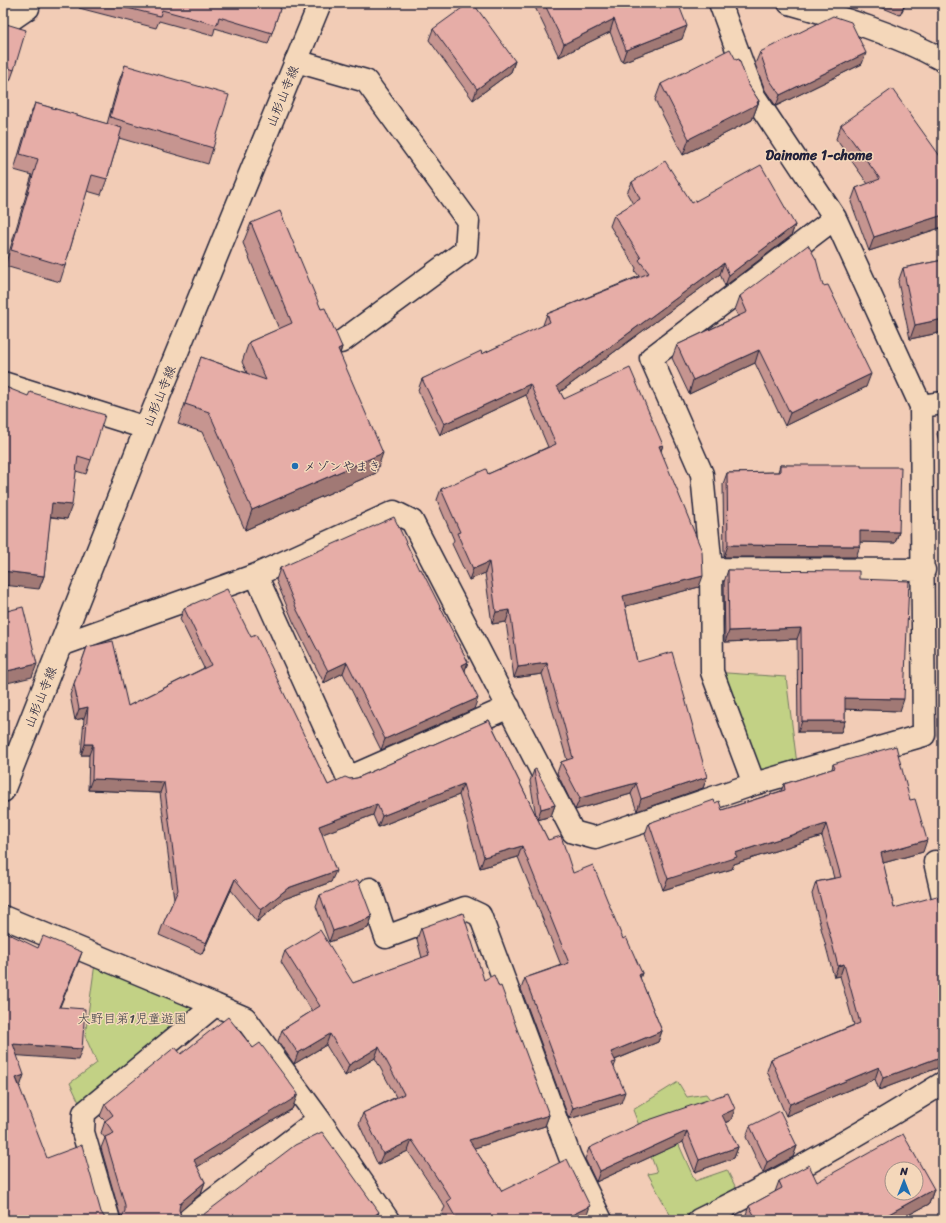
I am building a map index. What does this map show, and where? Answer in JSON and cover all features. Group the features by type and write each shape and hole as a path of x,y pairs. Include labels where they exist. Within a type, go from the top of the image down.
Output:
{"main road":[{"path":"3,16 12,19 28,8 29,3"},
{"name":"山形山寺線","path":"3,791 146,428 320,3"},
{"path":"61,645 256,574 394,512 412,521 574,832 595,838 754,784 924,735 924,570 921,406 835,218 754,96 720,3"},
{"path":"789,3 860,23 918,46 943,60"},
{"path":"296,61 366,81 468,221 466,250 341,342"},
{"path":"754,784 712,672 711,569 702,474 651,358 835,218"},
{"path":"3,382 146,428"},
{"path":"921,406 943,403"},
{"path":"711,569 924,570"},
{"path":"256,574 348,778 509,707"},
{"path":"935,862 943,897"},
{"path":"370,889 386,937 464,908 480,915 570,1157 601,1220"},
{"path":"3,917 245,1018 319,1119 388,1220"},
{"path":"109,1220 83,1132 84,1113 215,1005"},
{"path":"699,1220 742,1200 862,1134 943,1082"},
{"path":"187,1220 319,1119"}],"green space":[{"path":"712,672 786,677 798,772 754,784"},
{"name":"大野目第1児童遊園","path":"96,956 215,1005 84,1113 70,1083 97,1063 85,1036"},
{"path":"678,1082 687,1097 706,1094 712,1102 667,1118 695,1181 727,1170 742,1200 699,1220 673,1220 648,1174 657,1172 633,1110"}],"building":[{"path":"107,3 282,3 272,33 219,17 217,25 162,10 160,16"},
{"path":"469,3 473,3 515,61 477,89 433,29"},
{"path":"544,3 678,3 687,26 626,50 614,19 564,44"},
{"path":"833,16 851,22 866,53 780,95 769,79 760,52"},
{"path":"3,23 26,30 14,70 3,66"},
{"path":"730,49 736,60 739,59 748,84 759,101 757,102 758,104 689,139 661,84"},
{"path":"125,65 229,95 213,148 110,117"},
{"path":"892,89 940,156 943,155 943,215 874,237 856,188 880,179 841,125"},
{"path":"35,103 122,128 107,179 92,175 65,266 11,250 38,159 20,154"},
{"path":"665,161 692,203 761,165 795,225 729,275 724,263 557,386 564,399 630,368 663,445 659,446 702,551 703,576 623,596 637,662 672,652 707,777 641,799 636,783 580,798 561,762 573,758 547,663 518,667 510,610 496,612 489,562 473,569 457,533 460,532 441,489 486,469 488,474 556,444 530,384 444,424 422,379 481,351 482,354 550,322 547,314 649,273 639,260 641,258 614,215 640,199 632,182"},
{"path":"280,211 321,309 325,308 342,347 338,349 383,453 252,510 209,412 185,404 201,357 266,380 249,342 292,323 251,223"},
{"path":"808,245 816,259 823,286 828,285 871,374 790,413 759,350 693,380 677,345 747,312 740,296"},
{"path":"943,260 943,319 915,325 903,268"},
{"path":"3,386 28,396 30,392 105,415 91,460 78,456 72,505 52,503 44,576 3,571"},
{"path":"780,465 861,465 861,467 901,467 899,532 860,531 860,546 728,545 727,473 780,472"},
{"path":"394,517 419,570 421,569 468,662 462,665 478,698 385,739 347,662 328,671 297,610 280,568"},
{"path":"728,570 859,571 859,579 909,581 904,699 845,698 845,721 802,721 801,628 729,631"},
{"path":"227,589 251,637 256,635 328,785 345,777 350,779 357,778 489,720 548,840 561,836 573,873 593,865 623,939 626,937 642,973 639,975 662,1031 611,1052 616,1062 612,1063 625,1092 573,1108 525,978 569,963 522,846 484,857 463,784 382,816 377,804 319,826 336,871 288,888 261,910 235,879 206,943 163,924 178,890 164,782 92,779 93,744 85,744 88,707 79,709 74,684 87,647 113,641 128,706 211,665 184,608"},
{"path":"23,607 37,664 3,672 3,612"},
{"path":"896,746 910,800 915,799 927,840 881,853 894,908 937,896 943,918 943,1056 883,1078 879,1067 790,1104 771,1059 860,1023 844,964 838,966 816,882 841,877 826,824 735,853 737,857 668,879 649,823 714,800 715,803 719,801 722,810 785,790 784,784 835,768 833,764"},
{"path":"536,769 555,805 541,809 534,770"},
{"path":"358,880 372,917 333,931 320,895"},
{"path":"463,913 484,980 494,975 499,987 501,986 549,1115 469,1140 502,1191 567,1159 590,1206 562,1220 457,1220 447,1202 451,1199 412,1140 383,1154 363,1113 404,1094 379,1047 349,1065 330,1034 298,1053 282,1030 320,1006 285,951 320,930 353,983 429,955 421,928"},
{"path":"3,931 38,948 43,936 82,952 59,1007 85,1009 82,1049 13,1044 24,1075 16,1078 47,1158 82,1145 101,1212 105,1218 109,1220 3,1220 3,1045 7,1043 3,1043"},
{"path":"228,1017 253,1048 260,1043 298,1094 295,1096 296,1097 194,1160 205,1182 180,1203 179,1210 181,1216 187,1220 118,1220 122,1217 125,1211 125,1205 105,1137 114,1133 105,1121 113,1115 105,1104 175,1047 181,1054"},
{"path":"728,1093 735,1109 722,1115 738,1147 699,1160 687,1131 600,1171 589,1148 643,1122"},
{"path":"780,1111 797,1146 767,1162 750,1126"},
{"path":"322,1132 379,1212 369,1220 195,1220 295,1145"},
{"path":"903,1134 918,1161 884,1161 884,1201 912,1201 878,1220 757,1220 749,1206 782,1188 779,1181 809,1165 817,1182"},
{"path":"924,1171 934,1189 924,1195"}],"place":[{"name":"メゾンやまき","path":"295,466"}],"district":[{"name":"Dainome 1-chome","path":"819,155"}]}
